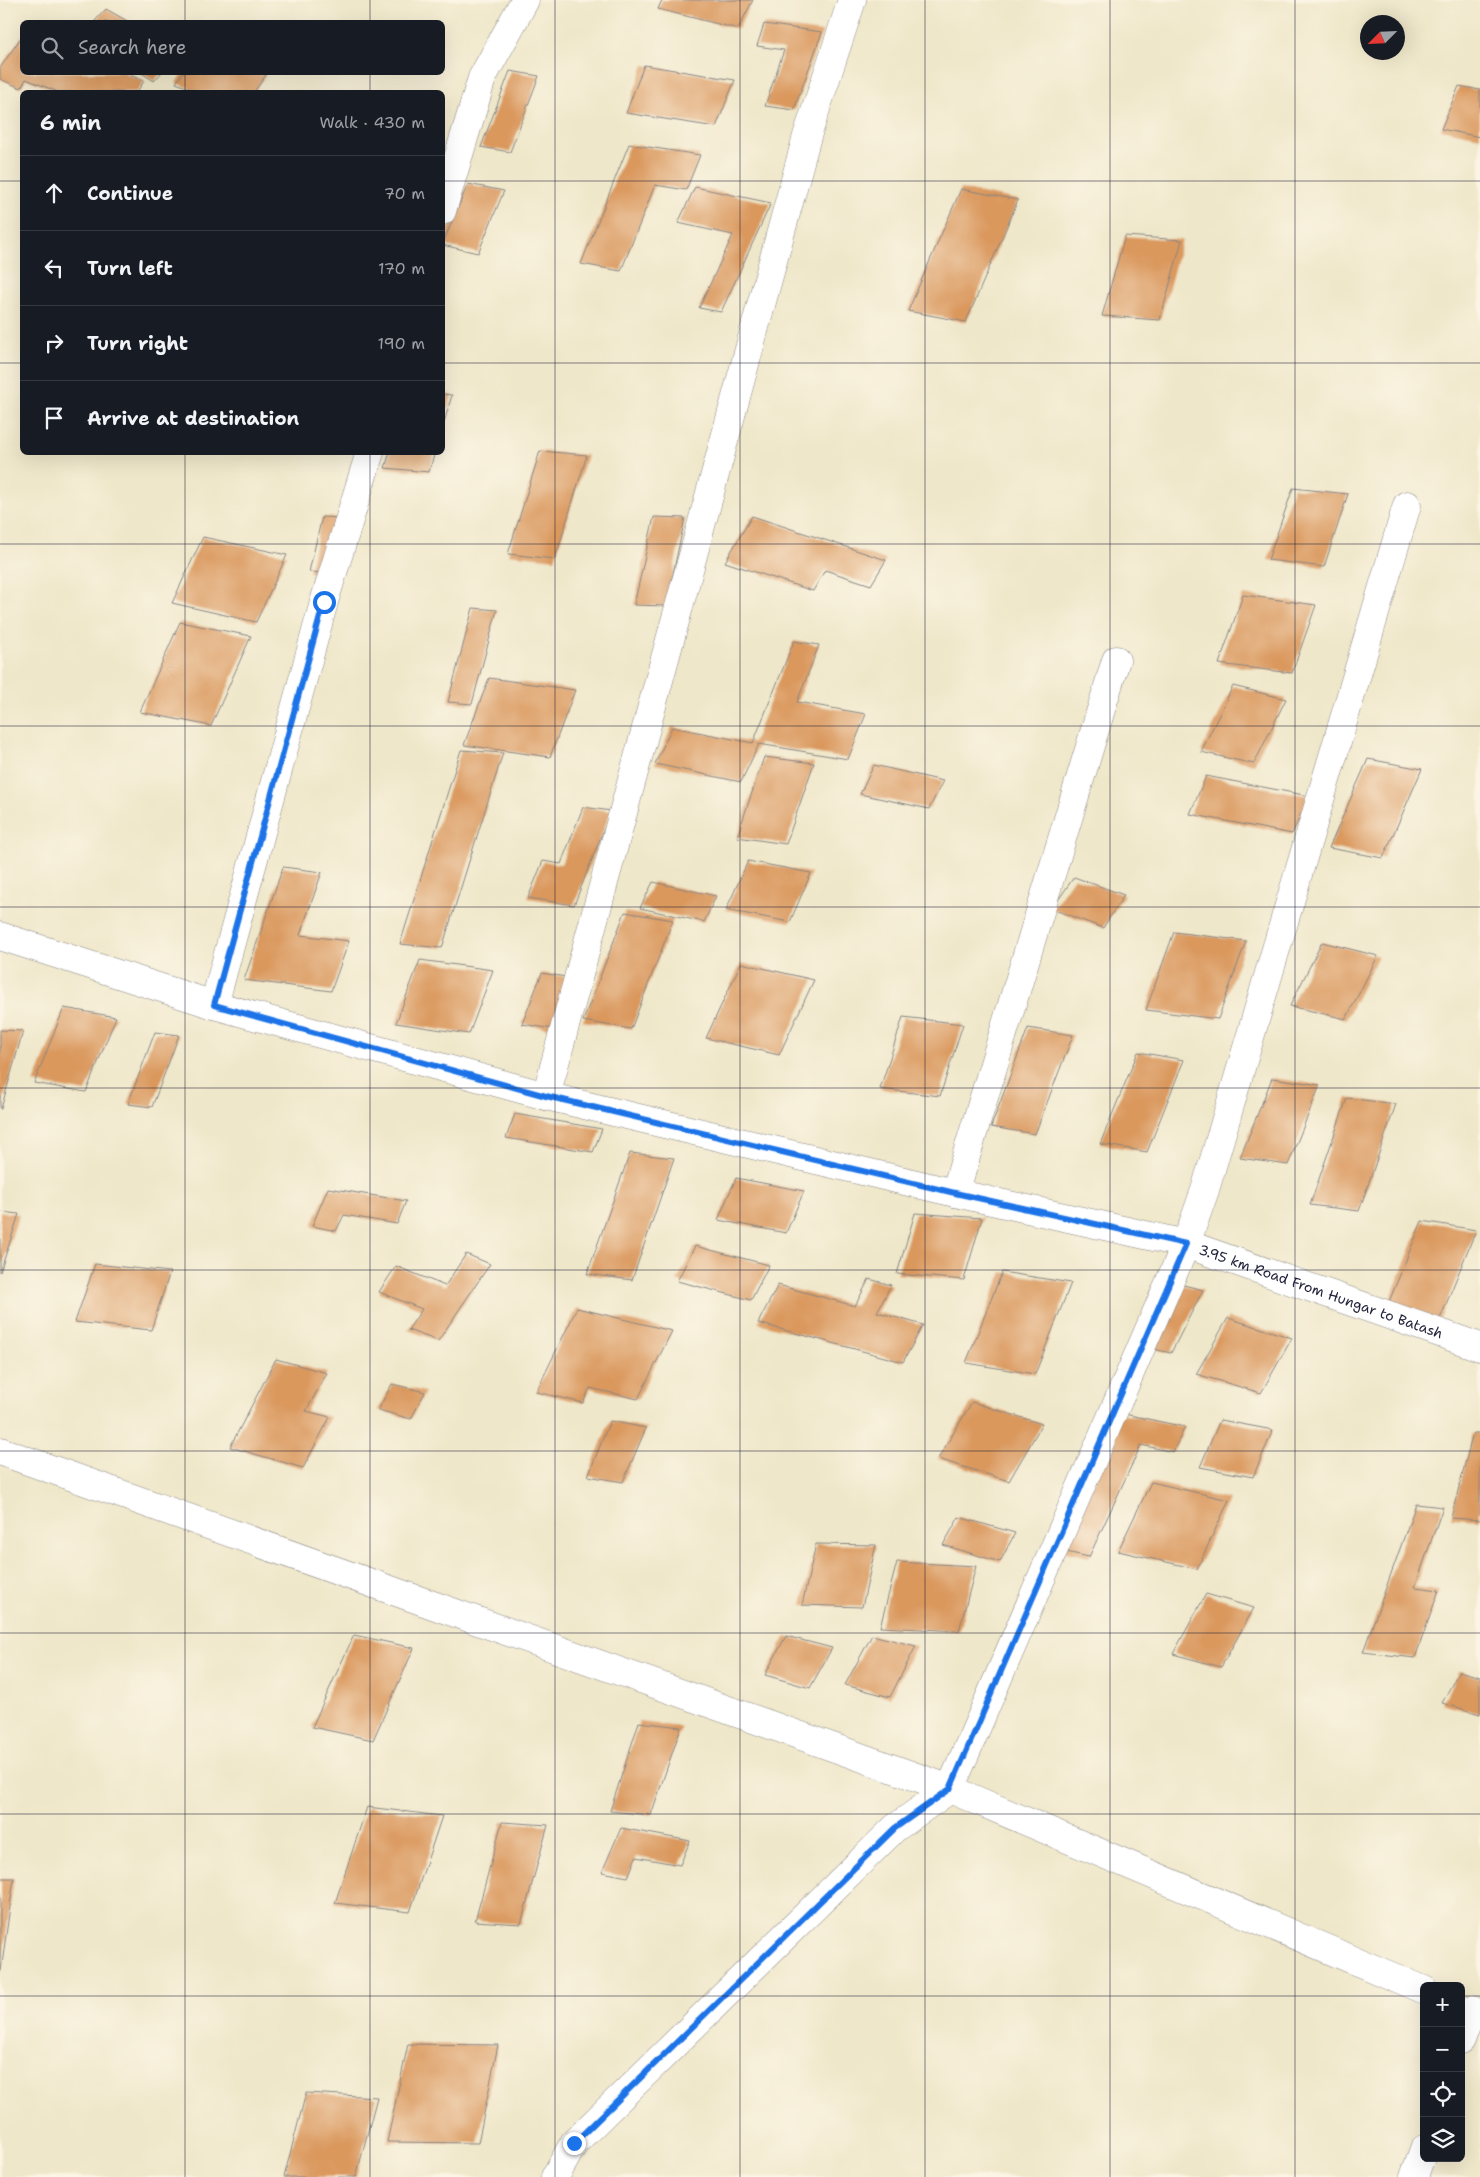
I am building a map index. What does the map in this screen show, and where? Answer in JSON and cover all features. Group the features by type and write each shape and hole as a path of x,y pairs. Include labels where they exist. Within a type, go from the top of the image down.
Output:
{"street":[{"path":"445,200 482,78 525,0"},
{"path":"546,1096 807,136 852,0"},
{"path":"214,1005 324,602 369,455"},
{"path":"555,2177 574,2143 895,1828 950,1789 1186,1244 1205,1190 1407,505"},
{"path":"955,1193 1116,660"},
{"name":"3.95 km Road From Hungar to Batash","path":"0,936 214,1005 546,1096 955,1193 1186,1244 1480,1347"},
{"path":"0,1451 950,1789 1420,1988"},
{"path":"1465,2028 1471,2010"},
{"path":"1414,2177 1420,2160"}],"building":[{"path":"662,0 753,0 738,29 658,9"},
{"path":"106,9 125,20 96,20"},
{"path":"764,24 822,32 794,110 765,106 784,50 757,46"},
{"path":"20,39 20,75 130,75 144,81 138,90 53,90 26,79 21,88 0,79 0,68"},
{"path":"644,65 735,80 716,127 626,113"},
{"path":"510,71 539,76 510,152 481,147"},
{"path":"145,75 159,75 154,81"},
{"path":"181,75 266,75 255,90 194,90 176,83"},
{"path":"1459,86 1480,90 1480,137 1441,129"},
{"path":"629,144 700,155 686,190 655,185 621,271 581,264"},
{"path":"468,184 504,191 478,253 445,246 445,238"},
{"path":"695,187 771,203 721,312 699,308 733,235 678,223"},
{"path":"961,189 1018,200 966,322 908,311"},
{"path":"1125,236 1182,240 1160,320 1102,316"},
{"path":"445,394 452,395 445,419"},
{"path":"540,451 587,455 555,559 508,554"},
{"path":"389,455 434,455 429,472 385,468"},
{"path":"1293,488 1348,494 1324,567 1268,560"},
{"path":"752,516 886,560 871,585 825,570 813,591 725,562"},
{"path":"322,517 342,518 329,573 309,572"},
{"path":"654,517 685,518 666,606 634,605"},
{"path":"203,537 287,555 256,622 172,603"},
{"path":"1243,595 1316,605 1292,673 1219,664"},
{"path":"473,608 497,610 472,704 448,702"},
{"path":"180,622 251,636 211,726 140,712"},
{"path":"794,641 819,645 797,702 866,714 848,759 759,744 741,782 655,764 672,727 753,743"},
{"path":"489,678 575,690 550,757 464,745"},
{"path":"1233,686 1286,699 1254,764 1201,752"},
{"path":"461,750 503,753 442,948 400,944"},
{"path":"764,757 814,763 786,844 737,837"},
{"path":"1368,759 1422,769 1383,858 1329,848"},
{"path":"874,765 943,781 929,809 860,794"},
{"path":"1206,776 1309,796 1292,834 1190,814"},
{"path":"583,807 611,811 574,905 528,898 543,861 561,864"},
{"path":"748,861 811,873 790,922 726,910"},
{"path":"283,867 322,872 300,935 349,941 331,991 244,980"},
{"path":"1074,877 1124,895 1103,928 1052,909"},
{"path":"653,882 716,896 704,922 640,908"},
{"path":"625,912 673,920 631,1029 583,1021"},
{"path":"1174,932 1246,941 1218,1019 1146,1010"},
{"path":"1322,942 1378,956 1346,1019 1290,1006"},
{"path":"420,960 493,970 469,1034 396,1023"},
{"path":"741,963 814,980 779,1055 706,1038"},
{"path":"542,973 572,978 553,1029 522,1024"},
{"path":"64,1008 116,1017 86,1092 34,1083"},
{"path":"903,1017 963,1024 940,1096 880,1089"},
{"path":"1028,1028 1073,1035 1035,1134 991,1127"},
{"path":"0,1030 23,1031 1,1109 0,1109"},
{"path":"155,1032 179,1035 152,1107 128,1104"},
{"path":"1138,1052 1184,1060 1147,1152 1100,1144"},
{"path":"1272,1078 1320,1085 1288,1165 1240,1158"},
{"path":"1347,1098 1396,1104 1359,1211 1310,1205"},
{"path":"515,1114 602,1129 593,1152 506,1138"},
{"path":"630,1153 674,1158 632,1280 587,1274"},
{"path":"736,1178 804,1191 786,1233 718,1220"},
{"path":"328,1188 406,1201 397,1224 344,1215 336,1231 312,1226"},
{"path":"0,1212 19,1214 0,1272"},
{"path":"915,1213 982,1218 964,1280 897,1274"},
{"path":"1422,1221 1476,1230 1440,1319 1386,1309"},
{"path":"695,1246 769,1265 751,1300 677,1281"},
{"path":"466,1254 490,1264 438,1341 408,1330 422,1309 379,1292 396,1266 445,1286"},
{"path":"95,1264 170,1272 151,1330 75,1322"},
{"path":"1002,1272 1071,1283 1035,1374 966,1363"},
{"path":"869,1279 891,1285 877,1312 923,1325 903,1362 758,1323 778,1285 855,1306"},
{"path":"1176,1283 1203,1290 1171,1353 1144,1347"},
{"path":"577,1308 672,1331 638,1399 590,1388 583,1403 536,1392"},
{"path":"1228,1318 1292,1338 1261,1393 1196,1374"},
{"path":"276,1359 327,1373 306,1411 330,1417 303,1468 230,1447"},
{"path":"392,1384 425,1392 411,1419 378,1410"},
{"path":"972,1402 1042,1424 1009,1481 938,1459"},
{"path":"1120,1413 1185,1427 1173,1452 1141,1445 1089,1557 1057,1550"},
{"path":"1220,1420 1273,1430 1253,1477 1200,1467"},
{"path":"610,1421 646,1428 623,1482 588,1476"},
{"path":"1473,1433 1480,1433 1480,1520 1451,1518"},
{"path":"1151,1482 1229,1500 1197,1569 1118,1551"},
{"path":"1416,1504 1443,1507 1415,1587 1439,1590 1415,1658 1363,1652"},
{"path":"959,1517 1015,1533 1000,1562 943,1545"},
{"path":"816,1544 876,1545 862,1607 802,1605"},
{"path":"897,1562 976,1566 959,1631 880,1627"},
{"path":"1206,1594 1254,1608 1221,1667 1173,1654"},
{"path":"354,1635 414,1648 373,1740 312,1727"},
{"path":"872,1635 916,1646 890,1697 845,1685"},
{"path":"786,1636 832,1648 810,1688 765,1675"},
{"path":"1459,1671 1480,1677 1480,1714 1442,1703"},
{"path":"639,1722 681,1727 651,1815 610,1811"},
{"path":"367,1807 442,1816 410,1912 335,1903"},
{"path":"502,1822 548,1825 521,1924 475,1921"},
{"path":"621,1828 690,1841 680,1865 636,1857 628,1877 602,1872"},
{"path":"0,1878 14,1878 1,1971 0,1971"},
{"path":"408,2044 498,2045 478,2143 387,2142"},
{"path":"306,2093 377,2097 356,2177 284,2177"}],"route":[{"path":"324,602 214,1005 546,1096 955,1193 1186,1244 950,1789 895,1828 574,2143"}]}
